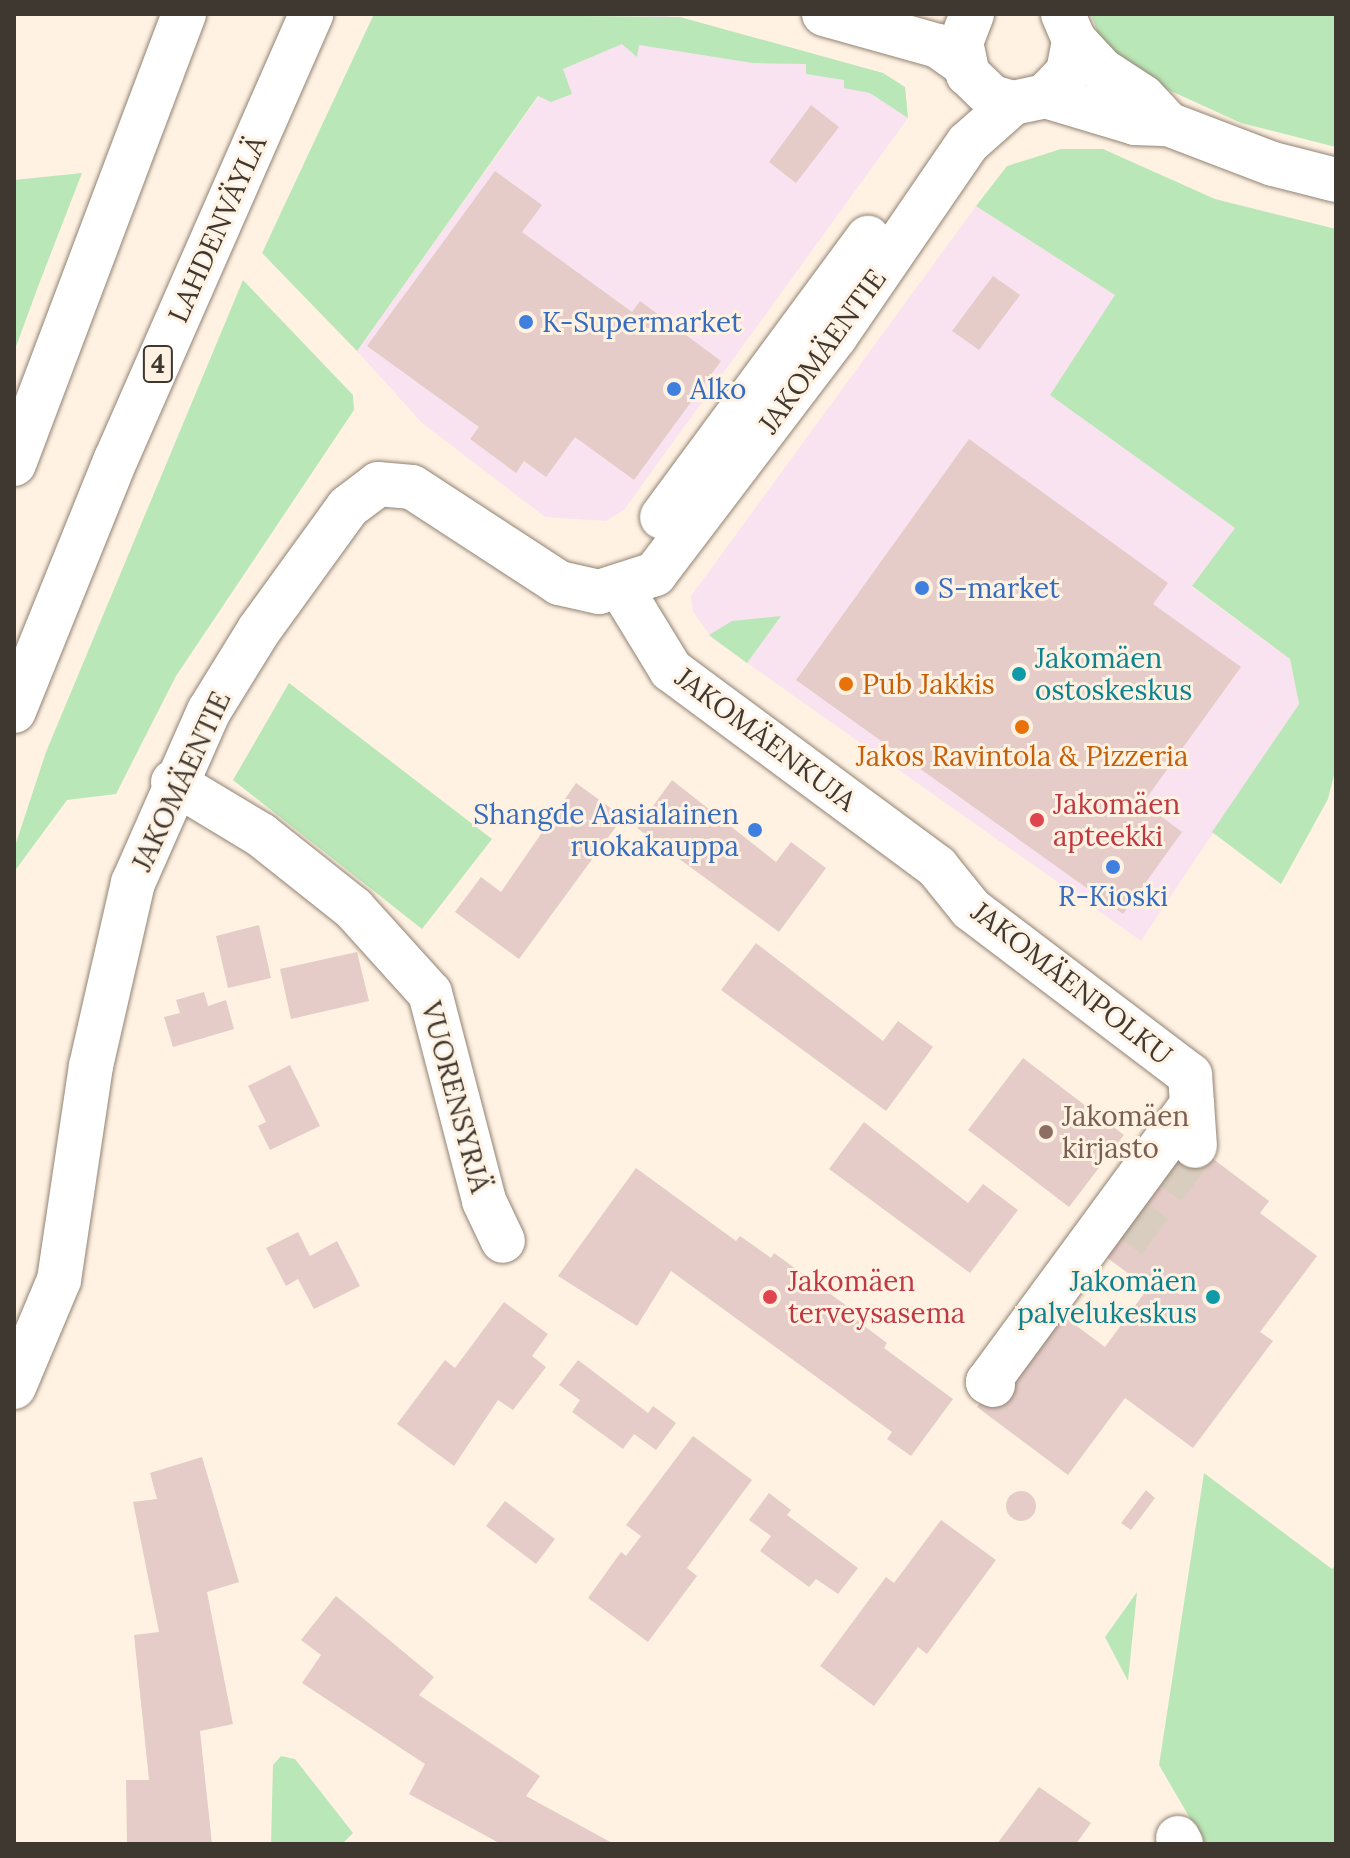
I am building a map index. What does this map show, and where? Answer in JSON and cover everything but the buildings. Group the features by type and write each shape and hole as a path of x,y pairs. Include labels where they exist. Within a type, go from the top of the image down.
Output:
{"main road":[{"path":"14,464 184,14"},
{"path":"824,14 938,46 966,69 992,97 1029,100 1135,123 1168,124 1273,164 1336,180"},
{"name":"JAKOMÄENTIE","path":"621,588 642,543 940,138 965,93 966,69 961,42 972,14"},
{"name":"LAHDENVÄYLÄ","path":"14,711 116,459 310,17"},
{"path":"1069,27 1102,70 1143,97 1168,124"},
{"name":"JAKOMÄENTIE","path":"14,1387 59,1280 108,977 133,883 173,782 259,630 348,507 378,484 412,487 559,583 584,591 621,588 655,574 835,337 968,143 1068,72 1069,27"},
{"name":"JAKOMÄENKUJA","path":"621,588 671,670 937,867"},
{"name":"VUORENSYRJÄ","path":"173,782 261,835 354,909 430,993 484,1201 503,1241"},
{"name":"JAKOMÄENPOLKU","path":"937,867 971,909 1192,1108 988,1382 993,1385"}],"shaded area":[{"path":"658,14 883,73 905,87 908,118 624,510 606,521 545,517 422,423 357,351 539,96 555,38"},
{"path":"976,206 1116,295 1051,395 1235,528 1192,587 1290,659 1299,704 1141,941 713,639 693,612 691,596"}],"green space":[{"path":"374,14 680,17 883,73 905,87 908,118 870,93 844,88 844,80 806,74 806,64 753,63 639,45 637,57 622,44 563,69 572,94 551,102 538,96 357,351 262,253"},
{"path":"1091,14 1336,14 1336,147 1241,123 1160,86 1120,59 1099,37"},
{"path":"1061,149 1103,149 1215,199 1336,229 1336,767 1328,799 1281,884 1212,832 1299,704 1290,659 1192,586 1235,528 1050,395 1115,295 976,206 1007,166"},
{"path":"82,173 39,284 14,352 14,180"},
{"path":"243,280 353,395 354,410 176,676 116,794 67,800 14,872 14,849 46,752"},
{"path":"781,616 747,663 709,635 732,621"},
{"path":"289,683 492,839 422,929 233,780"},
{"path":"1204,1473 1332,1569 1336,1564 1336,1844 1205,1844 1159,1765"},
{"path":"1137,1592 1128,1681 1105,1637"},
{"path":"281,1756 295,1759 353,1833 342,1844 271,1844 273,1765"}],"tunnel":[{"path":"1124,1241 1195,1146"}],"place":[{"name":"K-Supermarket","path":"526,322"},
{"name":"Alko","path":"674,389"},
{"name":"S-market","path":"922,588"},
{"name":"Jakomäen ostoskeskus","path":"1019,674"},
{"name":"Pub Jakkis","path":"846,684"},
{"name":"Jakos Ravintola & Pizzeria","path":"1022,727"},
{"name":"Jakomäen apteekki","path":"1037,820"},
{"name":"Shangde Aasialainen ruokakauppa","path":"755,830"},
{"name":"R-Kioski","path":"1113,867"},
{"name":"Jakomäen kirjasto","path":"1046,1132"},
{"name":"Jakomäen terveysasema","path":"770,1297"},
{"name":"Jakomäen palvelukeskus","path":"1213,1297"}]}
